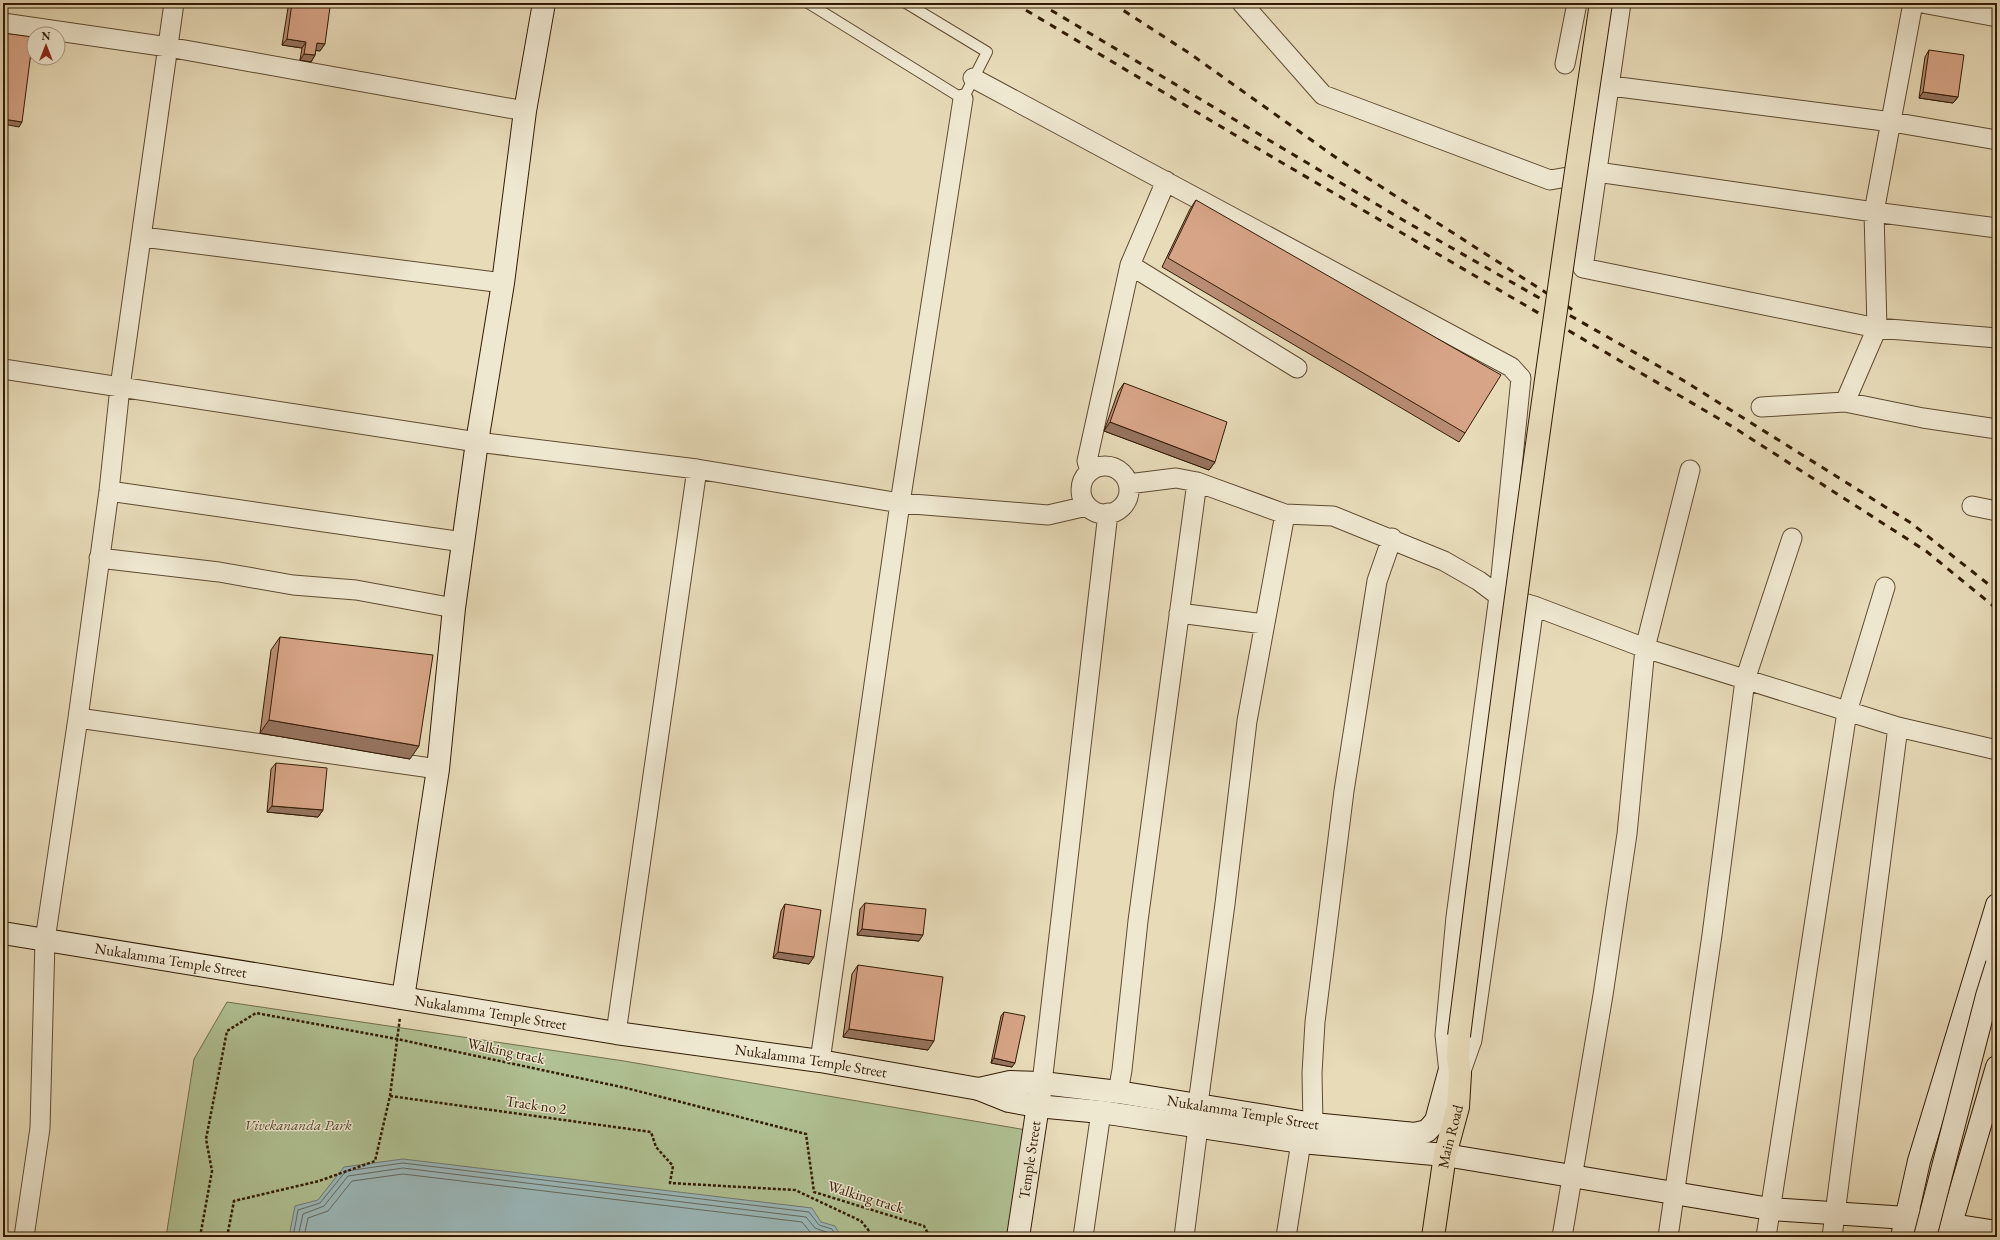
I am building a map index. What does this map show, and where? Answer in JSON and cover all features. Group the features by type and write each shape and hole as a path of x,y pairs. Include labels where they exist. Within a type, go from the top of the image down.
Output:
{"highway":[{"name":"Main Road","path":"1432,1237 1446,1154 1458,1107 1456,1068 1459,1036 1504,684 1556,303 1601,3"}],"street":[{"path":"24,1237 40,1128 45,940 78,718 109,491 120,387 143,237 174,3"},
{"path":"404,998 438,768 454,608 477,442 503,283 526,111 544,3"},
{"path":"1242,3 1323,96 1550,180 1597,172 1874,212 1997,228"},
{"path":"1564,64 1577,3"},
{"path":"1621,3 1611,86 1583,268 1877,328 1997,338"},
{"path":"1844,402 1877,328 1874,212 1913,3"},
{"path":"1922,3 1997,17"},
{"path":"3,23 168,47 526,111"},
{"path":"973,78 1511,367 1520,378 1499,596 1456,917 1446,1035 1456,1068"},
{"path":"1611,86 1892,122 1997,140"},
{"path":"820,1061 900,503 963,99"},
{"path":"1090,471 1087,461 1130,266 1166,181"},
{"path":"143,237 503,283"},
{"path":"1130,266 1297,368"},
{"path":"3,370 477,442 697,469 900,503 1048,515 1087,506"},
{"path":"1761,406 1844,402 1923,418 1997,428"},
{"path":"1105,466 1112,467 1125,477 1128,484 1128,492 1122,506 1108,513 1100,513 1087,506 1081,491 1085,476 1090,471 1105,466"},
{"path":"616,1033 697,469"},
{"path":"1562,1237 1603,995 1627,834 1645,648 1690,470"},
{"path":"1128,484 1176,478 1197,482 1285,514 1333,516 1392,538 1444,561 1479,581 1499,596 1534,606 1645,648 1898,728 1997,750"},
{"path":"1118,1092 1197,482"},
{"path":"109,491 463,542"},
{"path":"1972,506 1997,512"},
{"path":"1042,1083 1108,513"},
{"path":"1198,1104 1225,904 1247,721 1285,514"},
{"path":"1313,1124 1312,1073 1314,1022 1344,791 1377,581 1392,538"},
{"path":"1668,1237 1712,935 1745,680 1792,538"},
{"path":"99,558 219,572 293,584 356,590 454,608"},
{"path":"1766,1237 1847,712 1885,587"},
{"path":"1456,1068 1472,1040 1534,606"},
{"path":"1179,613 1264,624"},
{"path":"78,718 438,768"},
{"path":"1832,1237 1898,728"},
{"path":"1905,1227 1919,1161 1997,905"},
{"name":"Nukalamma Temple Street","path":"3,934 616,1033 820,1061 979,1089 1008,1101 1037,1106 1101,1112 1301,1142 1446,1154 1770,1209 1836,1213 1905,1227 1997,1232"},
{"path":"1925,1237 1985,1003 1997,964"},
{"path":"1949,1230 1997,1067"},
{"name":"Nukalamma Temple Street","path":"979,1089 1010,1082 1042,1083 1118,1092 1198,1104 1313,1124 1415,1134 1428,1131 1436,1121 1456,1068"},
{"name":"Temple Street","path":"1018,1237 1037,1106 1042,1083"},
{"path":"1083,1237 1101,1112"},
{"path":"1184,1237 1198,1127"},
{"path":"1286,1237 1301,1142"}],"lane":[{"path":"808,3 963,99 986,52 906,3"}],"path":[{"name":"Walking track","path":"200,1237 212,1171 206,1139 227,1031 256,1014 397,1039 626,1088 806,1134 814,1192 924,1226 930,1237"},
{"path":"227,1237 234,1201 319,1181 375,1161 390,1096 397,1039"},
{"name":"Track no 2","path":"390,1096 651,1132 656,1147 673,1166 670,1183 795,1190 861,1221 874,1237"}],"green space":[{"name":"Vivekananda Park","path":"227,1002 624,1061 1038,1132 1017,1237 166,1237 194,1059"}],"water":[{"path":"403,1159 812,1208 821,1222 835,1226 841,1237 289,1237 295,1206 318,1200 344,1167"}],"building":[{"path":"292,3 305,3 330,7 325,44 317,43 315,55 304,54 306,42 287,39"},
{"path":"3,33 26,36 26,66 29,66 22,122 3,119"},
{"path":"1929,50 1964,55 1958,97 1923,92"},
{"path":"1196,200 1501,375 1465,433 1168,258"},
{"path":"1124,383 1227,422 1215,462 1110,422"},
{"path":"280,637 433,655 419,746 269,720"},
{"path":"276,763 327,768 323,810 272,806"},
{"path":"865,903 926,909 923,935 862,929"},
{"path":"785,904 821,910 814,957 778,952"},
{"path":"858,965 943,977 934,1041 849,1029"},
{"path":"1004,1012 1025,1016 1015,1063 994,1058"}],"railway":[{"path":"1014,3 1245,141 1733,427 1926,551 1997,609"},
{"path":"1039,3 1403,220 1681,379 1911,523 1997,591"},
{"path":"1112,3 1189,53 1338,159 1576,312"}]}
